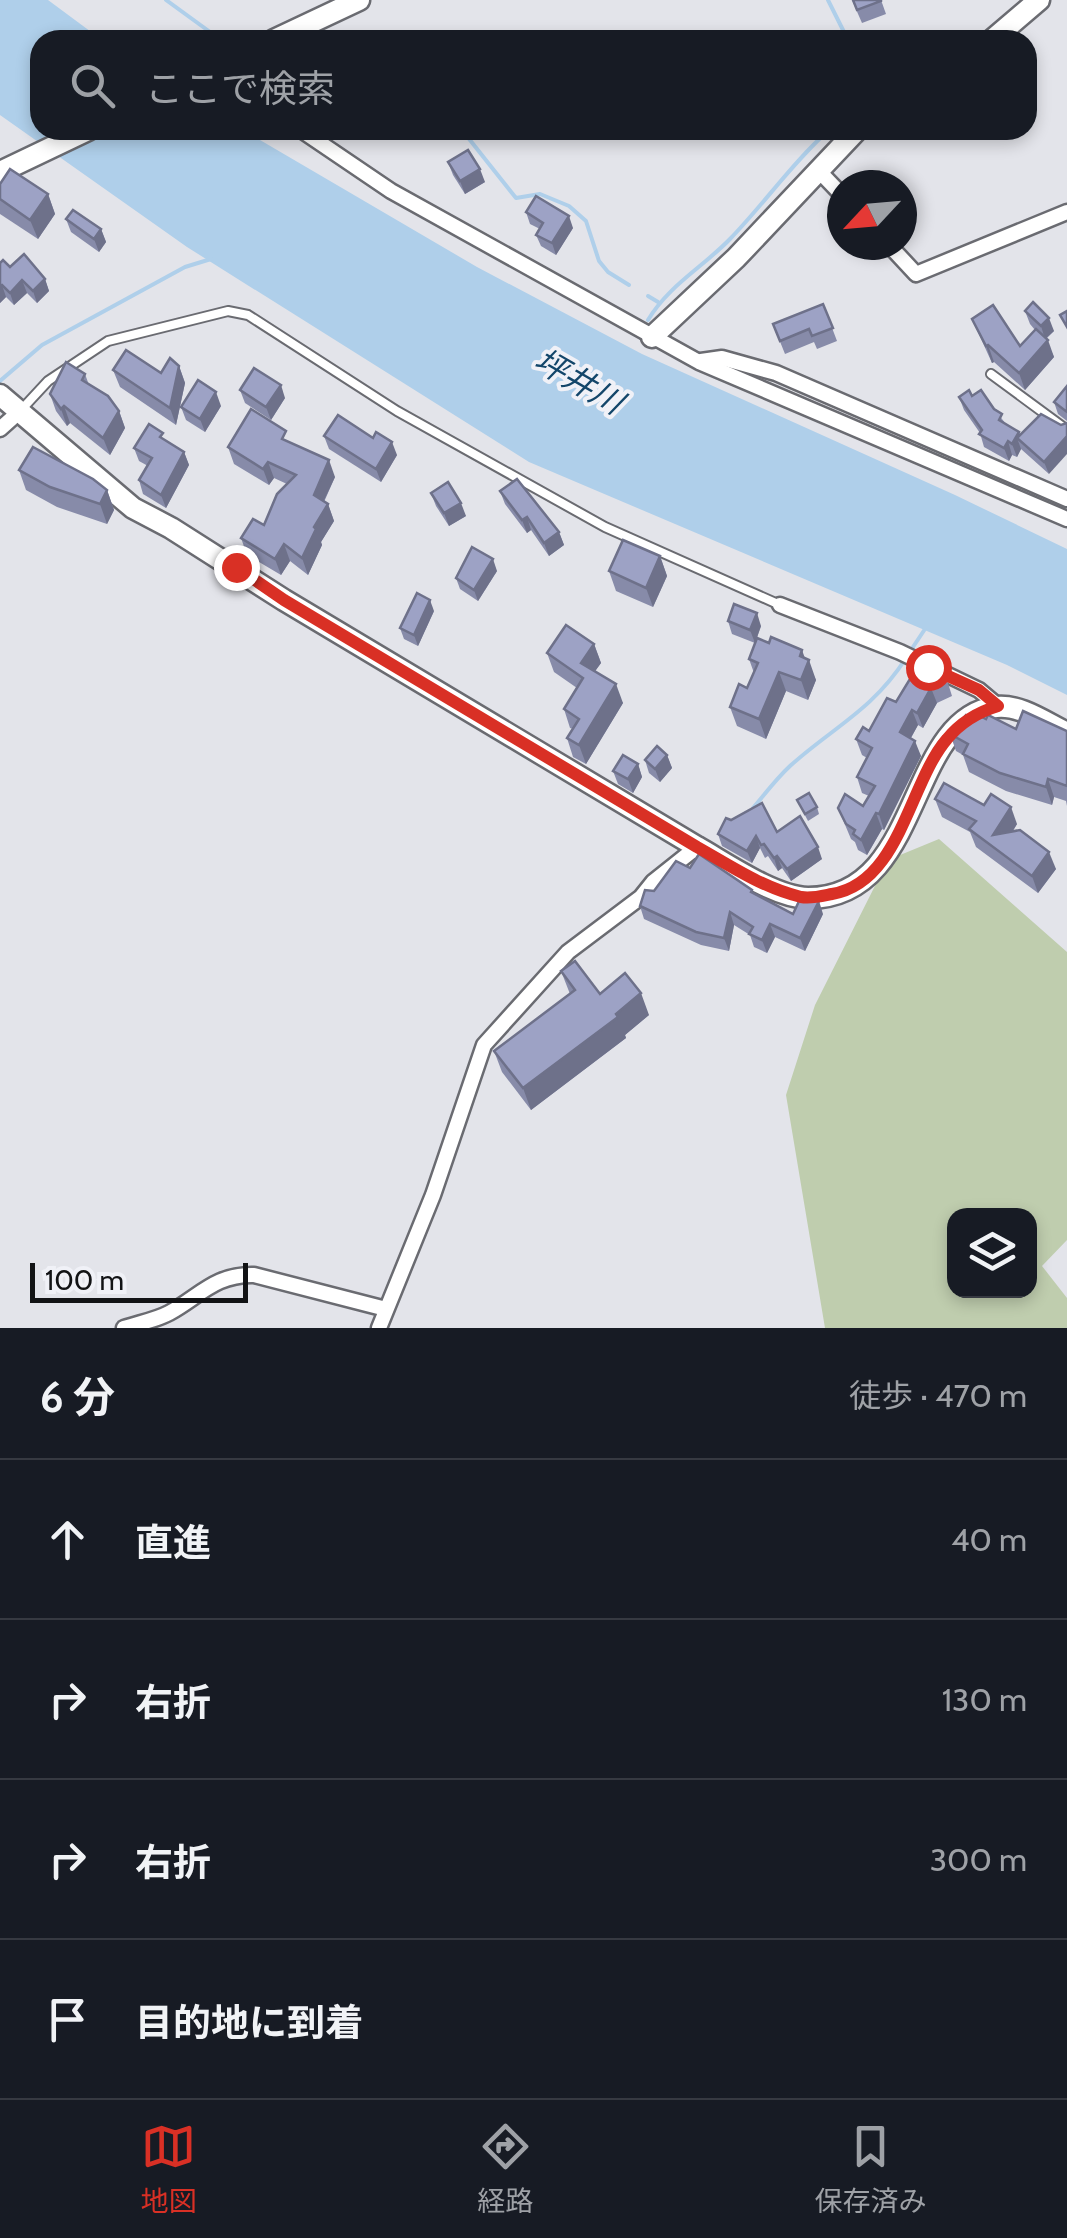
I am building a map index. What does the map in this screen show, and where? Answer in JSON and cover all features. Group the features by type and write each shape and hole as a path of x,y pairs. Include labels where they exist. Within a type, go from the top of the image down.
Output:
{"street":[{"path":"295,30 359,0"},
{"path":"1004,30 1039,0"},
{"path":"0,172 68,140"},
{"path":"316,140 391,191 699,362 1067,519"},
{"path":"652,337 736,258 847,140"},
{"path":"818,170 827,179"},
{"path":"903,260 916,274 1067,212"},
{"path":"699,362 722,358 776,372 1067,498"},
{"path":"0,429 10,405 133,508 697,847 761,884 806,898 842,892 864,881 879,865 944,742 981,711 998,706 1018,709 1067,733"},
{"path":"780,605 900,652 979,690 998,706"},
{"path":"378,1328 434,1194 484,1045 568,952 641,897 653,882 697,847"},
{"path":"124,1328 168,1314 207,1285 243,1274 386,1309"}],"lane":[{"path":"10,405 108,341 228,311 248,315 396,412 605,527 780,605"},
{"path":"991,374 1067,430"}],"green space":[{"path":"939,839 1067,952 1067,1240 1042,1266 1067,1298 1067,1328 825,1328 786,1095 815,1005 888,860"}],"water":[{"path":"0,0 48,0 88,30 30,30 30,136 0,115"},
{"name":"坪井川","path":"35,140 260,140 477,267 642,354 1067,549 1067,695 1007,665 529,462 187,247"}],"building":[{"path":"853,0 881,0 881,1 857,10"},
{"path":"468,150 480,169 460,181 448,162"},
{"path":"10,169 48,194 30,220 0,199 0,184"},
{"path":"536,196 569,216 552,243 536,235 543,223 526,212"},
{"path":"73,210 101,229 94,239 66,219"},
{"path":"24,254 45,279 33,291 22,280 10,293 0,286 0,263 3,260 10,267"},
{"path":"1033,302 1049,318 1041,326 1025,311"},
{"path":"823,304 833,328 812,336 809,329 780,341 773,324"},
{"path":"993,305 1020,346 1036,329 1048,340 1019,373 986,346 972,319"},
{"path":"126,350 161,373 170,358 179,366 170,408 113,370"},
{"path":"66,362 85,374 82,380 108,396 119,411 103,438 64,406 61,409 50,394"},
{"path":"254,368 281,385 266,407 240,390"},
{"path":"198,380 216,392 200,419 181,407"},
{"path":"1067,386 1067,412 1054,402"},
{"path":"969,390 972,396 981,390 1002,414 999,420 1019,432 1012,444 1008,441 1004,448 979,434 982,430 959,397"},
{"path":"251,409 286,431 282,439 329,460 314,495 328,504 302,558 284,544 275,559 241,538 253,519 264,525 277,494 296,475 268,462 263,469 228,447"},
{"path":"1041,414 1061,425 1067,423 1067,436 1044,462 1017,438"},
{"path":"338,415 373,438 376,432 392,442 376,469 324,436"},
{"path":"149,424 163,433 160,437 184,452 161,495 139,480 152,458 134,448"},
{"path":"33,447 107,490 100,504 50,487 19,470"},
{"path":"517,479 559,532 544,543 527,517 522,520 500,491"},
{"path":"448,482 461,503 444,513 431,493"},
{"path":"623,540 660,556 646,588 609,571"},
{"path":"472,547 493,559 474,590 456,578"},
{"path":"417,593 430,600 414,635 400,628"},
{"path":"734,604 757,613 750,630 728,621"},
{"path":"566,625 594,644 581,663 616,684 579,745 567,738 579,719 564,709 583,678 547,653"},
{"path":"771,637 802,650 800,656 809,660 801,680 779,672 759,719 730,707 739,684 747,688 758,663 749,659 757,638 769,643"},
{"path":"931,666 943,672 947,680 931,688 900,732 915,741 879,814 876,813 861,840 838,808 845,794 863,806 875,786 857,777 872,748 856,739 863,727 869,731 887,698 896,702 913,674"},
{"path":"1023,711 1067,731 1067,786 1048,779 1046,787 1000,773 963,754 968,744 950,734 966,715 972,718 974,713 986,719 988,715 1016,729"},
{"path":"657,746 667,755 655,769 645,760"},
{"path":"623,755 638,764 628,779 613,771"},
{"path":"944,783 984,805 991,794 1011,807 993,835 1020,830 1049,852 1032,876 969,829 976,821 935,799"},
{"path":"809,793 817,807 805,814 797,800"},
{"path":"762,803 777,832 800,816 818,847 787,869 756,836 747,851 718,834 726,818 731,820"},
{"path":"699,854 751,892 793,914 800,899 819,901 800,938 770,924 762,940 749,934 753,927 730,912 724,938 696,932 640,906 645,890 654,891 676,861 690,868"},
{"path":"575,961 600,994 625,973 641,993 616,1014 618,1017 523,1088 494,1051 575,990 561,971"}],"waterway":[{"path":"166,0 207,30"},
{"path":"828,0 843,30"},
{"path":"470,140 516,198 540,194 569,206 586,221 599,261 629,285"},
{"path":"648,320 676,287 730,239 819,140"},
{"path":"0,381 42,345 185,267 211,259"},
{"path":"648,296 658,302"},
{"path":"911,650 925,629"},
{"path":"753,808 790,766 880,691 906,658"}],"route":[{"path":"236,567 284,600 697,847 761,884 806,898 842,892 864,881 898,833 944,742 981,711 998,706 979,690 928,667"}]}
